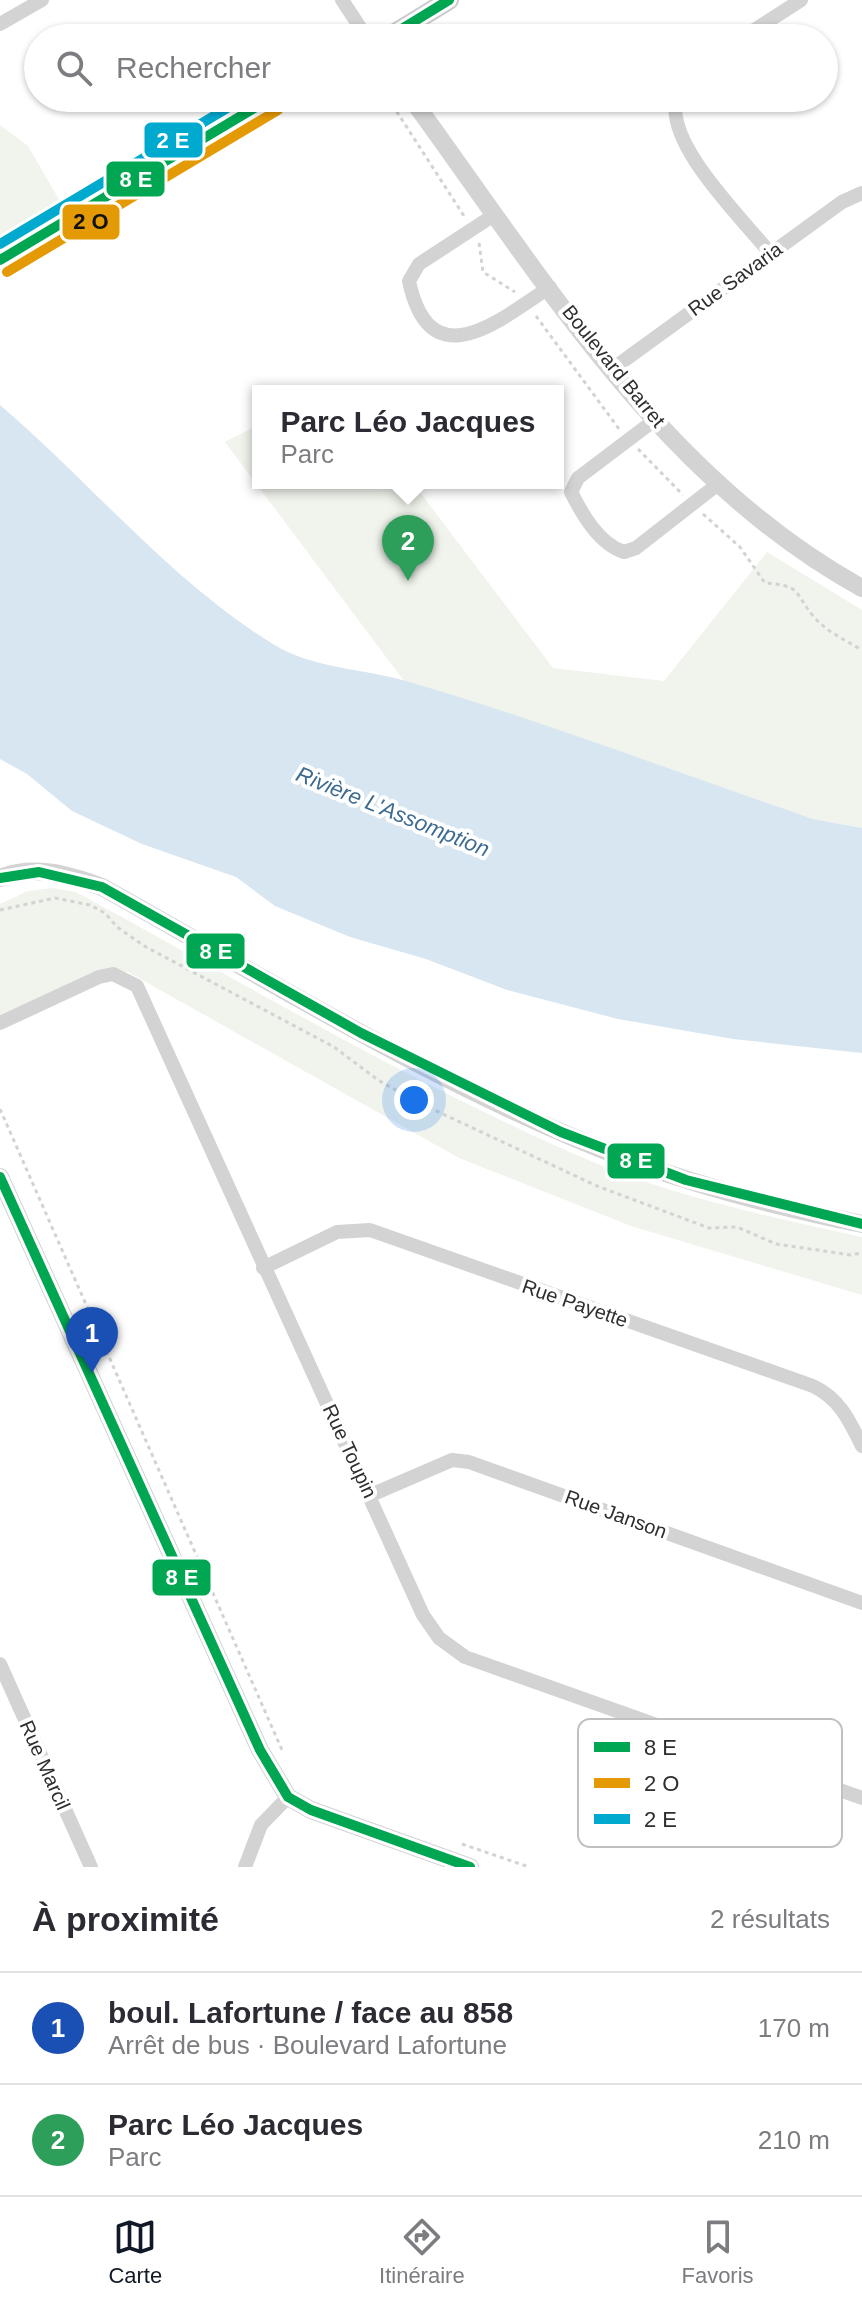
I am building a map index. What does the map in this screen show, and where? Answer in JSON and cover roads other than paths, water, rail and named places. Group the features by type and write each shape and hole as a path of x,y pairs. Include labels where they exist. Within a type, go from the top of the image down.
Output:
{"main road":[{"path":"410,24 449,0"},
{"path":"0,260 248,112"}],"street":[{"path":"0,24 42,0"},
{"path":"342,0 358,24"},
{"path":"764,24 801,0"},
{"name":"Boulevard Barret","path":"421,112 611,370 656,419 718,484 787,541 862,588"},
{"path":"673,112 683,146 770,253"},
{"name":"Rue Savaria","path":"611,370 842,202 862,193"},
{"path":"494,215 419,264 409,281 413,300 427,320 447,334 474,335 550,287"},
{"path":"656,419 578,478 571,492 580,510 605,541 624,552 636,548 718,484"},
{"path":"0,878 29,871 50,872 102,887 464,1086 552,1127 704,1186 862,1224"},
{"name":"Rue Toupin","path":"0,1023 99,977 113,974 137,986 423,1615 439,1638 457,1652 643,1719"},
{"path":"0,1177 260,1750 288,1797 332,1820 441,1862 470,1867"},
{"path":"0,1192 9,1213 22,1225"},
{"name":"Rue Payette","path":"263,1268 337,1232 370,1230 813,1386 829,1394 843,1408 862,1446"},
{"name":"Rue Janson","path":"371,1495 452,1460 469,1462 862,1603"},
{"name":"Rue Marcil","path":"0,1664 91,1867"},
{"name":"Rue Toupin","path":"842,1791 862,1798"},
{"path":"245,1867 261,1825 288,1797"}],"water":[{"name":"Rivière L'Assomption","path":"0,405 201,592 236,620 288,652 457,697 813,819 862,828 862,1053 733,1039 618,1019 507,990 426,959 350,937 275,906 236,877 142,844 72,811 27,774 0,759"}],"place":[{"name":"Parc Léo Jacques","path":"408,581"},
{"name":"boul. Lafortune / face au 858","path":"92,1373"}]}
